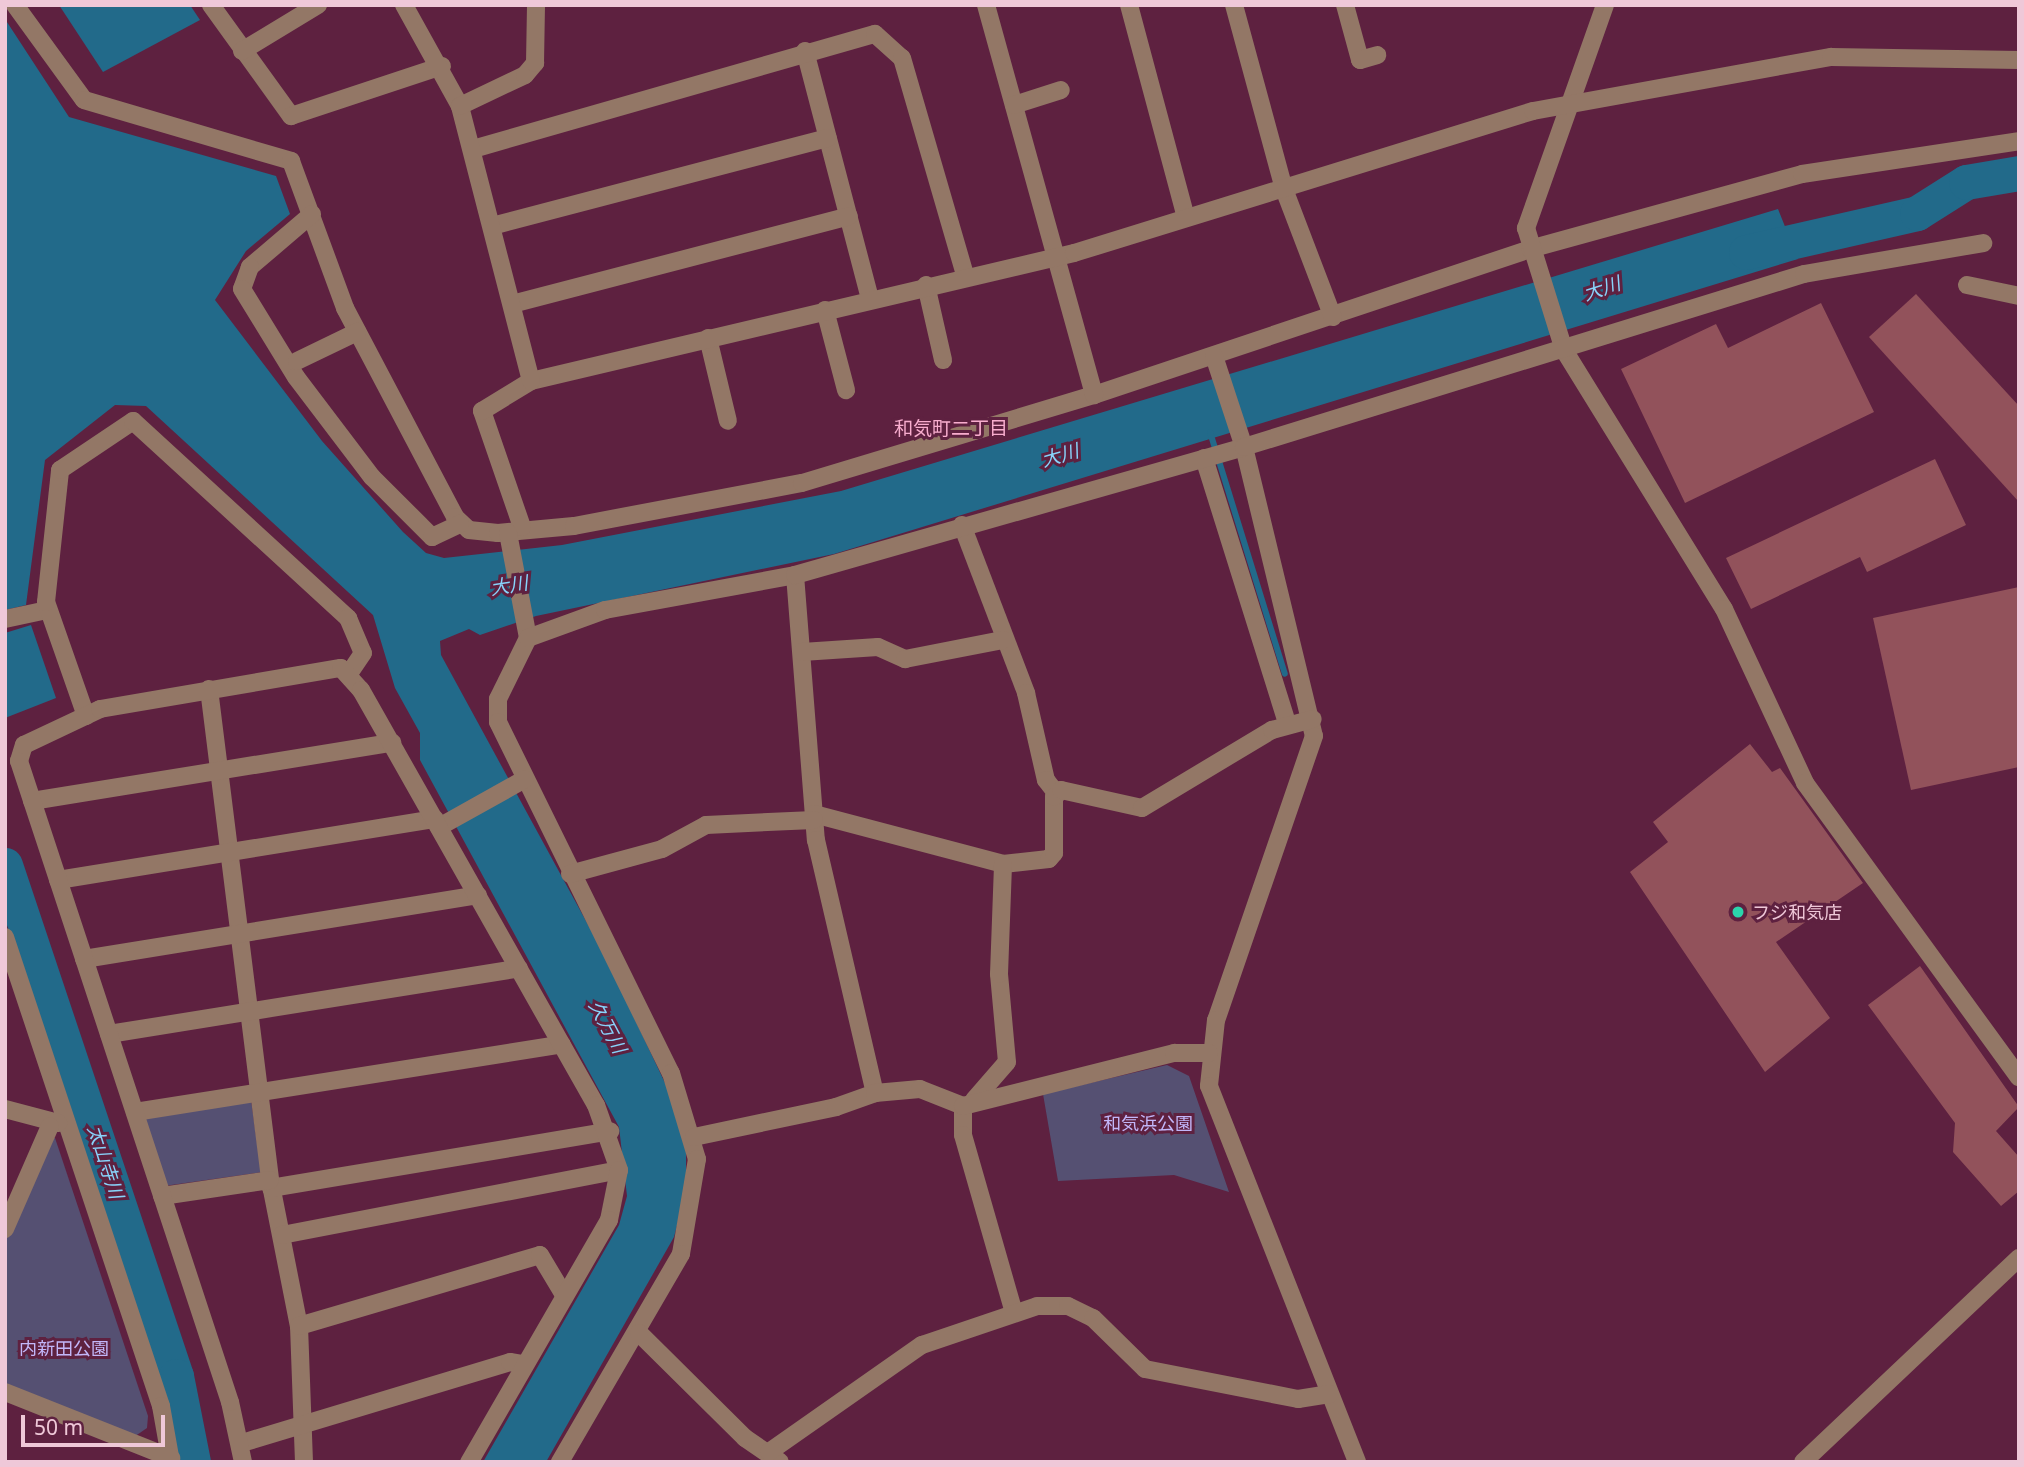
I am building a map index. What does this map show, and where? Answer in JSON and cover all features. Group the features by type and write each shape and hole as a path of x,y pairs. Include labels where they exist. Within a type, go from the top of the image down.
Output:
{"street":[{"path":"15,5 84,100 291,161 356,332 460,524"},
{"path":"211,5 291,116 442,66"},
{"path":"242,51 318,5"},
{"path":"404,5 442,66 460,106 531,381"},
{"path":"460,106 525,75 535,63 536,5"},
{"path":"986,5 1094,395"},
{"path":"1129,5 1186,217"},
{"path":"1234,5 1284,189 1333,317"},
{"path":"1345,5 1360,60 1377,55"},
{"path":"1605,5 1531,206 1532,255 1563,346 1724,609 1805,783 2019,1078"},
{"path":"473,149 805,51 875,34 902,58 965,275"},
{"path":"805,51 870,298"},
{"path":"560,1462 639,1333 687,1235 696,1193 694,1137 671,1073 521,782 498,722 498,699 528,633 510,507 482,411 531,381 1057,255 1284,189 1460,129 1571,103 1831,57 2019,60"},
{"path":"1014,105 1061,90"},
{"path":"492,226 828,138"},
{"path":"312,214 250,267 242,289 296,377 380,486 432,537 460,524 514,534 574,526 802,483 1215,359 1333,317 1802,174 2019,141"},
{"path":"512,304 849,216"},
{"path":"528,633 605,610 795,575 1206,457 1804,274 1983,243"},
{"path":"926,285 943,360"},
{"path":"1967,285 2019,296"},
{"path":"825,310 846,390"},
{"path":"297,361 356,332"},
{"path":"708,338 728,421"},
{"path":"1215,359 1313,727 1209,1053 1214,1108 1357,1462"},
{"path":"86,716 47,610 60,470 65,461 133,421 348,618 363,653 351,672"},
{"path":"1206,457 1287,723"},
{"path":"570,874 662,849 706,825 814,817 1003,864 1054,853 1057,794 1046,780 1026,693 1003,640 962,525"},
{"path":"795,575 814,817 833,935 874,1093"},
{"path":"5,619 47,610"},
{"path":"802,652 878,646 905,659 1003,640"},
{"path":"243,1462 242,1443 19,761 24,745 86,716 209,689 331,668 351,672 441,823 478,895 610,1131 619,1170 609,1220 523,1364 469,1462"},
{"path":"209,689 257,1093 270,1184 299,1326 304,1462"},
{"path":"1057,794 1142,808 1287,723 1313,727"},
{"path":"32,801 392,743"},
{"path":"58,880 441,823 521,782"},
{"path":"1003,864 999,974 1007,1062 1028,1088"},
{"path":"84,959 478,895"},
{"path":"5,937 11,967 57,1124 161,1406 171,1460"},
{"path":"109,1034 519,968"},
{"path":"135,1112 562,1044"},
{"path":"694,1137 836,1107 874,1093 920,1089 968,1104 1174,1053 1209,1053"},
{"path":"1007,1062 968,1104 963,1135 1014,1313"},
{"path":"5,1109 57,1124"},
{"path":"5,1229 57,1124"},
{"path":"162,1196 270,1184 610,1131"},
{"path":"282,1235 619,1170"},
{"path":"299,1326 540,1255 564,1295"},
{"path":"1803,1462 2019,1258"},
{"path":"639,1333 745,1438 775,1457 922,1345 1014,1313 1068,1306 1093,1318 1145,1369 1298,1399 1329,1394"},
{"path":"242,1443 510,1362 523,1364"},
{"path":"5,1392 171,1460"}],"green space":[{"name":"和気浜公園","path":"1167,1065 1189,1076 1229,1192 1174,1175 1058,1181 1043,1094"},
{"path":"251,1100 261,1172 155,1187 145,1115"},
{"name":"内新田公園","path":"49,1138 55,1138 148,1416 147,1428 131,1439 5,1388 5,1241"}],"water":[{"path":"59,5 190,5 200,20 103,72"},
{"name":"久万川","path":"5,19 69,117 276,176 290,214 246,251 215,300 322,441 403,532 426,553 444,558 562,545 841,491 1778,209 1798,259 834,554 536,616 480,635 469,629 440,641 441,655 604,954 674,1102 686,1150 686,1191 674,1237 546,1462 483,1462 619,1225 627,1196 619,1127 420,760 420,733 395,688 373,615 146,406 115,405 45,460 26,605 5,610"},
{"path":"31,625 56,698 5,718 5,633"}],"building":[{"path":"1916,294 2019,406 2019,502 1869,337"},
{"path":"1821,303 1874,412 1685,503 1621,369 1716,324 1728,348"},
{"path":"1935,459 1966,525 1867,572 1860,557 1751,609 1726,558"},
{"path":"2019,587 2019,767 1911,790 1873,618"},
{"name":"フジ和気店","path":"1750,744 1772,772 1780,768 1863,883 1776,942 1830,1018 1765,1072 1630,872 1668,842 1653,822"},
{"path":"1920,966 2019,1107 1996,1131 2019,1157 2019,1191 2001,1206 1953,1152 1955,1123 1868,1005"}],"waterway":[{"name":"大川","path":"1746,252 1917,213 1966,182 2019,173"},
{"path":"1210,432 1285,674"},
{"name":"太山寺川","path":"5,865 176,1376 193,1462"}],"place":[{"name":"フジ和気店","path":"1738,912"}],"district":[{"name":"和気町二丁目","path":"951,429"}]}
